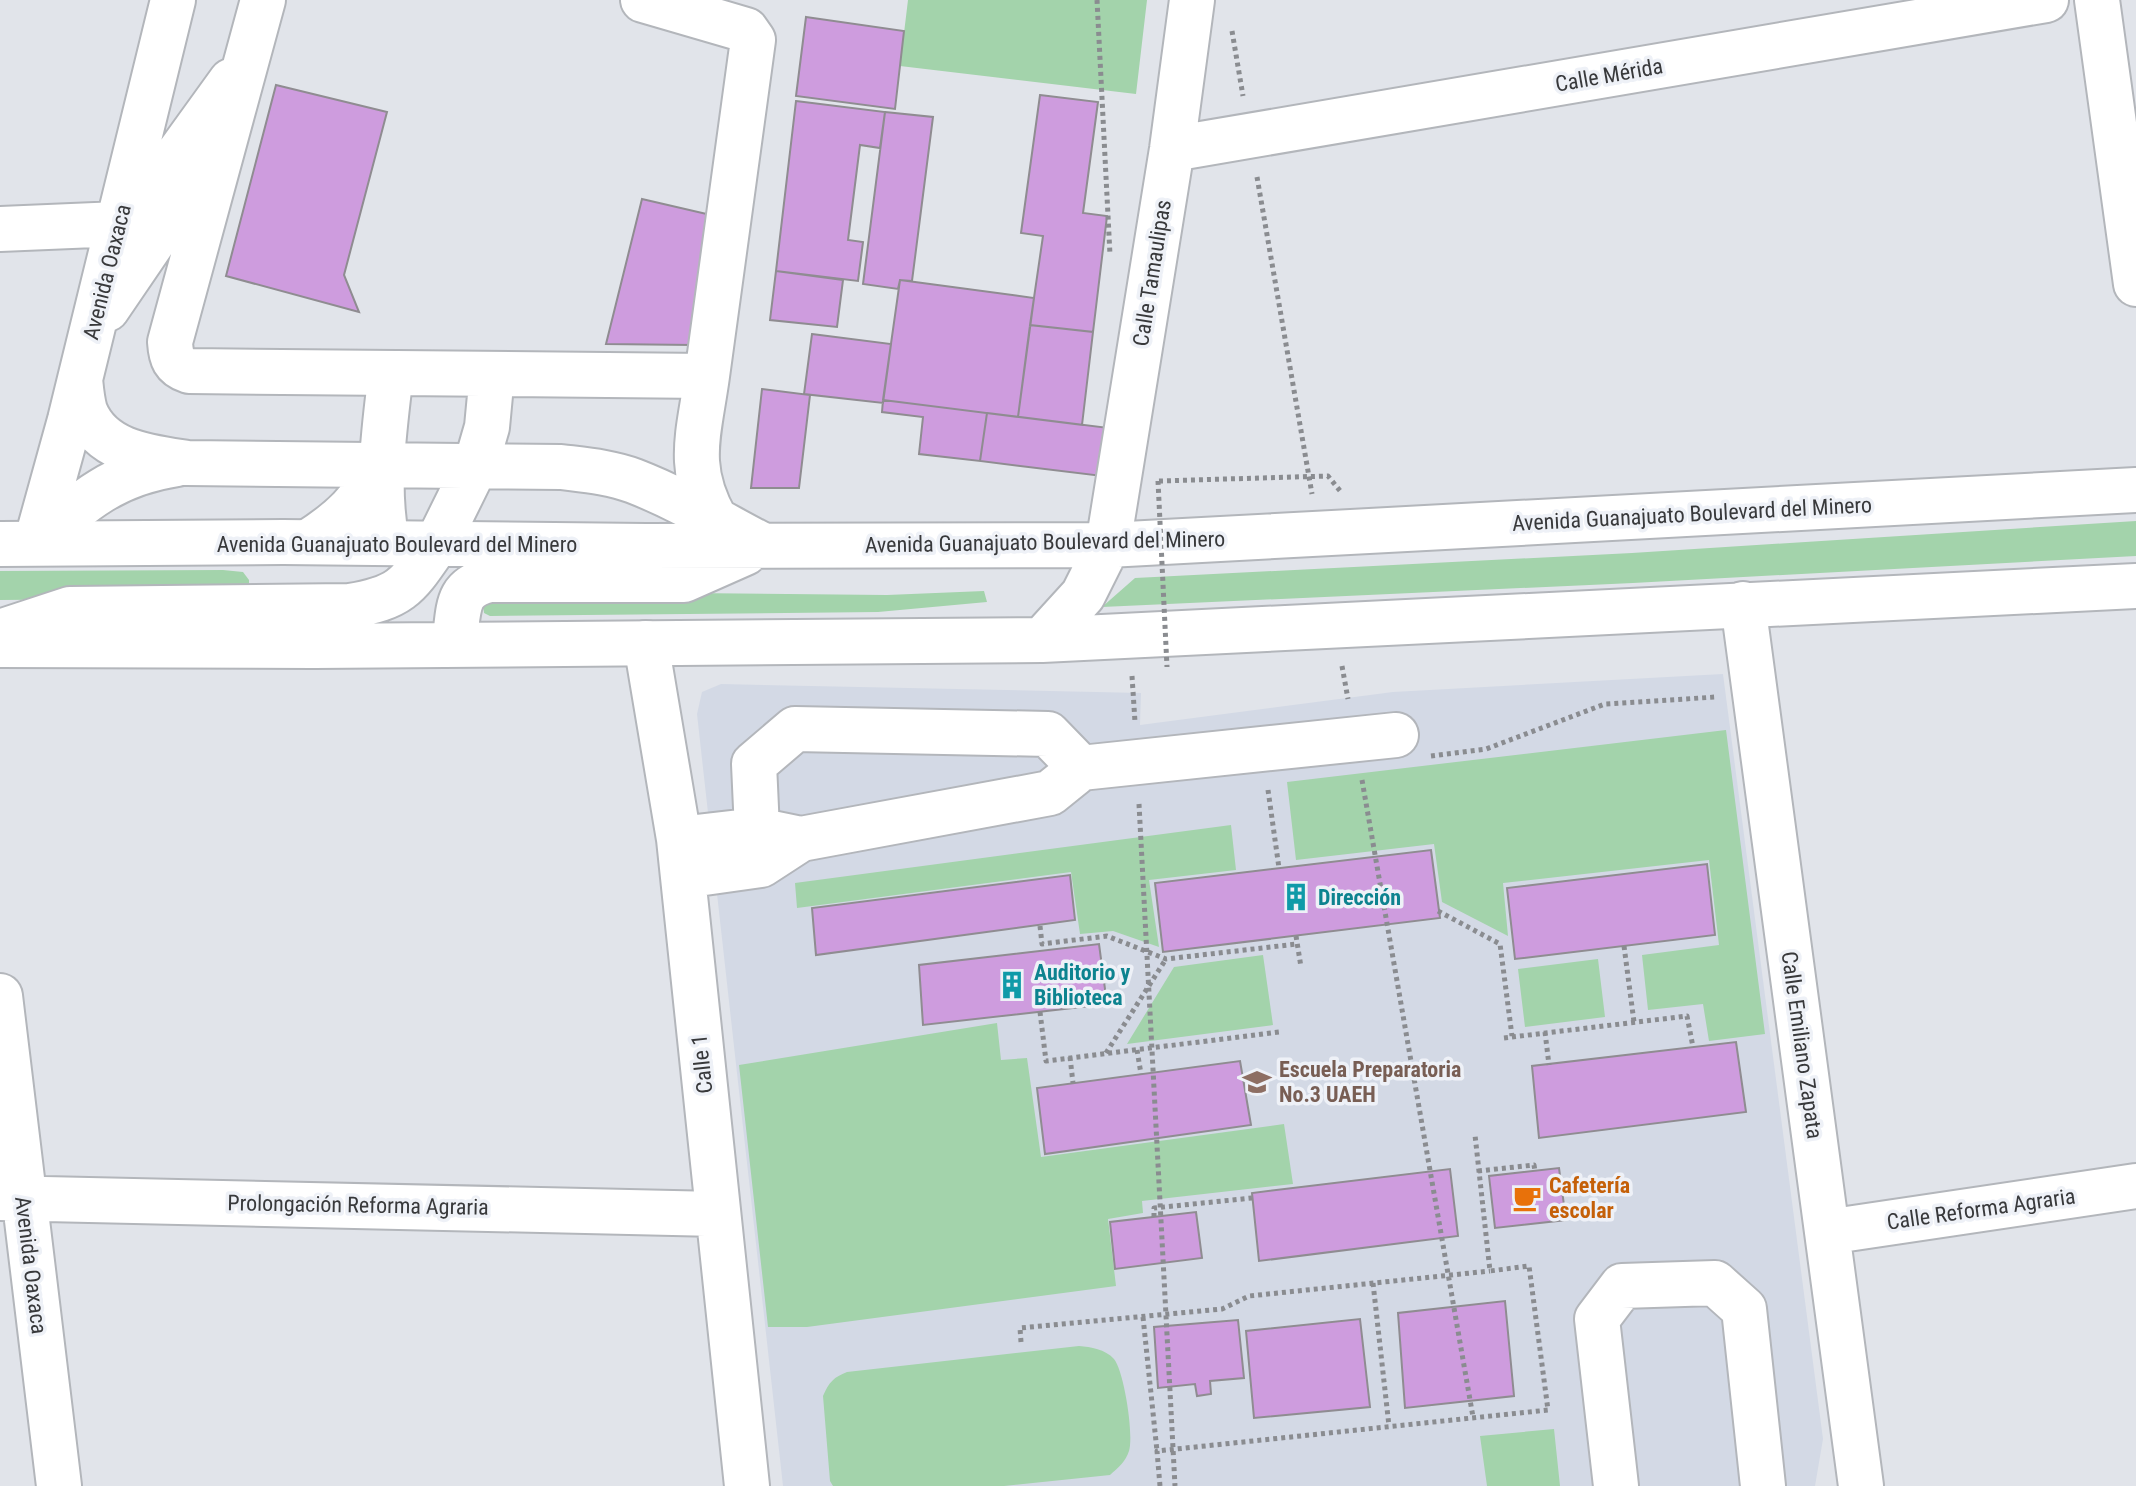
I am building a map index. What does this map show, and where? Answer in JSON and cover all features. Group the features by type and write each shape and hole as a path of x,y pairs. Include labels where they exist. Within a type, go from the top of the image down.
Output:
{"street":[{"name":"Avenida Oaxaca","path":"18,544 80,379 173,0"},
{"path":"263,0 170,342 171,357 178,368 189,371 707,376"},
{"path":"643,0 746,30 753,40 696,458 702,497 716,521"},
{"name":"Calle Tamaulipas","path":"1042,640 1083,595 1108,545 1172,149 1192,0"},
{"name":"Calle Mérida","path":"1172,149 2046,0"},
{"path":"2097,0 2136,284"},
{"path":"0,229 119,224 132,218 248,58"},
{"path":"91,335 227,133"},
{"path":"391,373 380,465 380,493 387,543 394,564 408,585 434,613 466,637"},
{"path":"0,632 70,609 350,606 377,602 408,585 438,542 476,465 487,427 492,374"},
{"path":"80,379 84,409 96,432 117,446 144,457 187,463 476,465 597,471 642,485 762,545"},
{"path":"18,544 108,485 152,468 187,463"},
{"path":"255,607 271,600 296,542 339,522 357,505 380,465"},
{"name":"Avenida Guanajuato Boulevard del Minero","path":"18,544 1108,545 2136,490"},
{"path":"466,637 458,608 464,593 473,584 489,580 684,580 762,545"},
{"path":"0,645 466,637 646,643 1042,640 2136,586"},
{"name":"Calle Emiliano Zapata","path":"1743,604 1861,1486"},
{"name":"Calle 1","path":"646,643 681,858 747,1486"},
{"path":"757,830 754,764 795,729 1048,734 1081,768"},
{"path":"681,858 757,830 801,839 1050,793 1081,768 1409,746"},
{"path":"681,858 761,865 801,839"},
{"name":"Avenida Oaxaca","path":"0,996 11,1198 59,1486"},
{"name":"Calle Reforma Agraria","path":"1827,1232 2136,1186"},
{"name":"Prolongación Reforma Agraria","path":"11,1198 717,1214"},
{"path":"1616,1486 1597,1319 1622,1286 1715,1283 1744,1309 1763,1486"}],"path":[{"path":"1167,667 1158,481 1328,476"},
{"path":"1409,746 1486,749 1605,704 1755,695"},
{"path":"1266,778 1279,868"},
{"path":"1438,911 1500,944 1512,1036"},
{"path":"1040,926 1042,944 1107,936 1166,959 1297,944"},
{"path":"1296,936 1301,967"},
{"path":"1624,946 1634,1022"},
{"path":"1106,1054 1166,959"},
{"path":"1040,1012 1046,1061 1279,1032"},
{"path":"1504,1038 1687,1016 1693,1047"},
{"path":"1545,1032 1549,1065"},
{"path":"1137,1050 1141,1074"},
{"path":"1070,1057 1073,1083"},
{"path":"1475,1135 1490,1271"},
{"path":"1478,1171 1534,1165 1535,1171"},
{"path":"1154,1217 1154,1208 1252,1198"},
{"path":"1021,1342 1020,1328 1222,1309 1249,1296 1529,1266 1548,1410 1157,1451"},
{"path":"1373,1283 1389,1426"},
{"path":"1143,1317 1160,1486"}],"shaded area":[{"name":"Escuela Preparatoria No.3 UAEH","path":"1723,674 1823,1439 1815,1486 783,1486 697,714 702,692 721,684 1141,693 1140,725 1393,692"}],"green space":[{"path":"908,0 1147,0 1136,94 900,66"},
{"path":"2136,521 2136,556 1102,607 1135,578 1632,553"},
{"path":"0,571 243,572 249,580 249,589 234,598 0,600"},
{"path":"495,591 887,595 984,591 987,602 878,612 490,616 484,613 483,604"},
{"path":"1726,730 1765,1034 1709,1041 1703,1004 1648,1010 1642,955 1719,945 1709,860 1503,883 1508,936 1442,902 1434,844 1296,860 1287,782"},
{"path":"1231,825 1236,870 1149,880 1159,947 1113,931 1080,934 1071,872 797,908 795,883"},
{"path":"1263,955 1273,1025 1127,1044 1174,967"},
{"path":"1598,959 1605,1017 1525,1027 1518,969"},
{"path":"997,1023 1001,1060 1027,1058 1041,1157 1284,1124 1293,1184 1142,1201 1143,1213 1108,1219 1116,1286 807,1327 768,1327 739,1065"},
{"path":"1079,1346 1102,1351 1114,1359 1124,1389 1129,1418 1129,1451 1110,1475 1004,1486 833,1486 830,1481 823,1396 839,1376 847,1372"},
{"path":"1554,1429 1560,1486 1487,1486 1480,1436"}],"building":[{"path":"806,17 904,31 895,109 796,96"},
{"path":"276,85 387,112 344,275 359,312 226,276"},
{"path":"1040,95 1098,102 1083,213 1107,216 1093,332 1030,325 1043,236 1021,233"},
{"path":"796,101 885,112 880,148 860,145 848,240 863,242 858,281 776,271"},
{"path":"885,112 933,117 912,281 900,280 898,289 863,284"},
{"path":"642,199 711,215 693,345 606,344"},
{"path":"776,271 843,280 837,327 770,320"},
{"path":"900,280 1034,298 1018,417 883,400"},
{"path":"1030,325 1093,332 1082,425 1018,417"},
{"path":"812,334 891,344 883,403 804,394"},
{"path":"762,389 810,395 799,488 751,488"},
{"path":"883,400 987,413 980,461 919,454 923,417 882,412"},
{"path":"987,413 1109,428 1102,476 980,461"},
{"name":"Dirección","path":"1431,850 1440,918 1163,952 1155,883"},
{"path":"1707,864 1715,935 1515,959 1507,888"},
{"path":"1070,875 1075,920 816,955 812,908"},
{"name":"Auditorio y Biblioteca","path":"1099,944 1107,1004 923,1025 919,965"},
{"path":"1736,1042 1746,1112 1539,1138 1532,1066"},
{"path":"1240,1061 1251,1125 1045,1154 1037,1088"},
{"name":"Cafetería escolar","path":"1559,1168 1566,1220 1495,1228 1489,1176"},
{"path":"1450,1169 1458,1236 1259,1261 1252,1193"},
{"path":"1196,1212 1202,1258 1115,1269 1110,1222"},
{"path":"1505,1301 1514,1396 1405,1408 1398,1313"},
{"path":"1360,1319 1370,1407 1254,1418 1246,1331"},
{"path":"1238,1320 1244,1378 1210,1381 1211,1394 1197,1396 1195,1384 1158,1388 1154,1327"}],"place":[{"name":"Dirección","path":"1296,897"},
{"name":"Auditorio y Biblioteca","path":"1012,985"},
{"name":"Escuela Preparatoria No.3 UAEH","path":"1257,1082"},
{"name":"Cafetería escolar","path":"1527,1198"}]}
